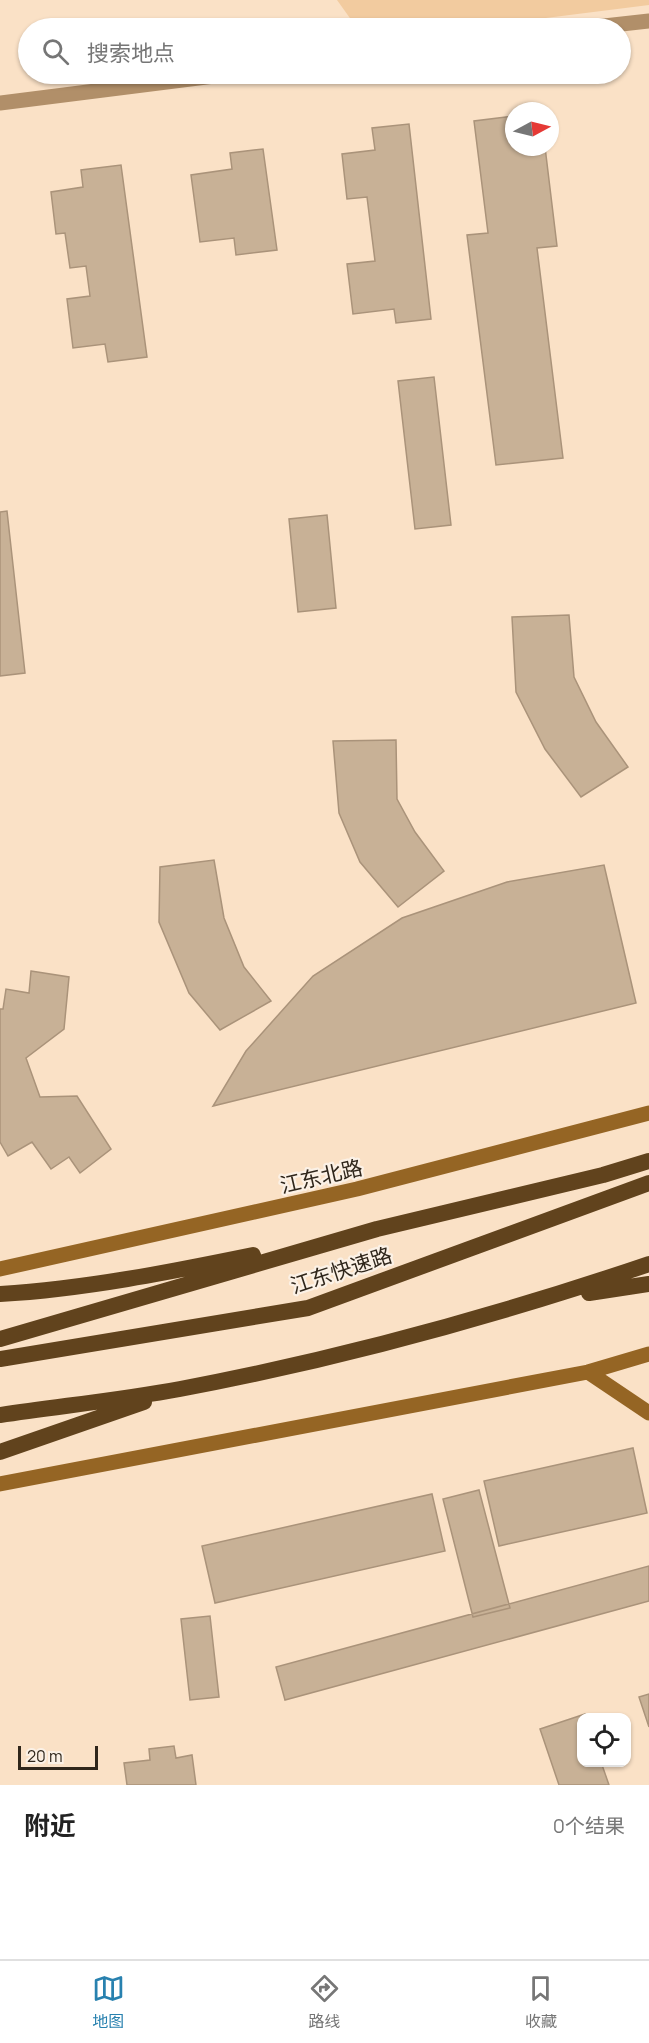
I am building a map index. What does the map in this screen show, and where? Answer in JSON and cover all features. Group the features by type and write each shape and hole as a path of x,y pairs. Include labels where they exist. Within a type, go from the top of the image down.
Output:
{"highway":[{"path":"0,1293 48,1291 184,1269 377,1229 603,1175 649,1161"},
{"name":"江东快速路","path":"0,1359 308,1308 649,1184"},
{"path":"0,1339 377,1229"},
{"path":"0,1414 179,1389 380,1345 544,1300 649,1264"},
{"path":"544,1300 649,1284"},
{"path":"0,1452 179,1389"}],"main road":[{"name":"江东北路","path":"0,1269 357,1189 649,1113"},
{"path":"0,1484 588,1372 649,1354"},
{"path":"588,1372 649,1413"}],"street":[{"path":"631,23 649,21"},
{"path":"0,102 148,84"}],"shaded area":[{"path":"337,0 649,0 649,5 545,18 350,18"}],"building":[{"path":"505,117 505,156 546,156 557,246 537,248 563,458 496,465 467,235 488,233 474,121"},
{"path":"409,124 431,319 396,323 394,309 353,314 347,264 375,261 367,197 347,199 342,154 375,150 372,128"},
{"path":"263,149 277,250 236,255 234,238 200,242 191,175 232,169 230,153"},
{"path":"121,165 147,357 108,362 105,344 73,348 67,299 90,296 86,266 70,268 65,233 56,234 51,192 83,187 81,170"},
{"path":"434,377 451,525 415,529 398,381"},
{"path":"7,511 25,673 0,676 0,512"},
{"path":"327,515 336,608 298,612 289,519"},
{"path":"569,615 574,677 596,722 628,767 581,797 545,749 516,692 512,617"},
{"path":"396,740 397,799 415,832 444,871 398,907 360,862 339,813 333,741"},
{"path":"214,860 224,918 244,967 271,1001 220,1030 189,993 159,922 160,867"},
{"path":"604,865 636,1003 213,1106 246,1051 313,976 402,918 507,882"},
{"path":"31,971 69,977 64,1029 26,1058 40,1097 77,1096 111,1149 80,1173 69,1157 51,1169 32,1142 8,1156 0,1142 0,1009 3,1009 6,989 29,993"},
{"path":"633,1448 647,1513 499,1546 484,1481"},
{"path":"479,1490 510,1608 473,1617 443,1499"},
{"path":"432,1494 445,1551 215,1603 202,1546"},
{"path":"649,1566 649,1601 285,1700 276,1667"},
{"path":"210,1616 219,1697 190,1700 181,1619"},
{"path":"649,1694 649,1727 639,1697"},
{"path":"577,1717 577,1767 603,1767 609,1785 559,1785 540,1729"},
{"path":"174,1746 176,1758 192,1755 196,1785 127,1785 124,1763 150,1760 149,1749"}]}
